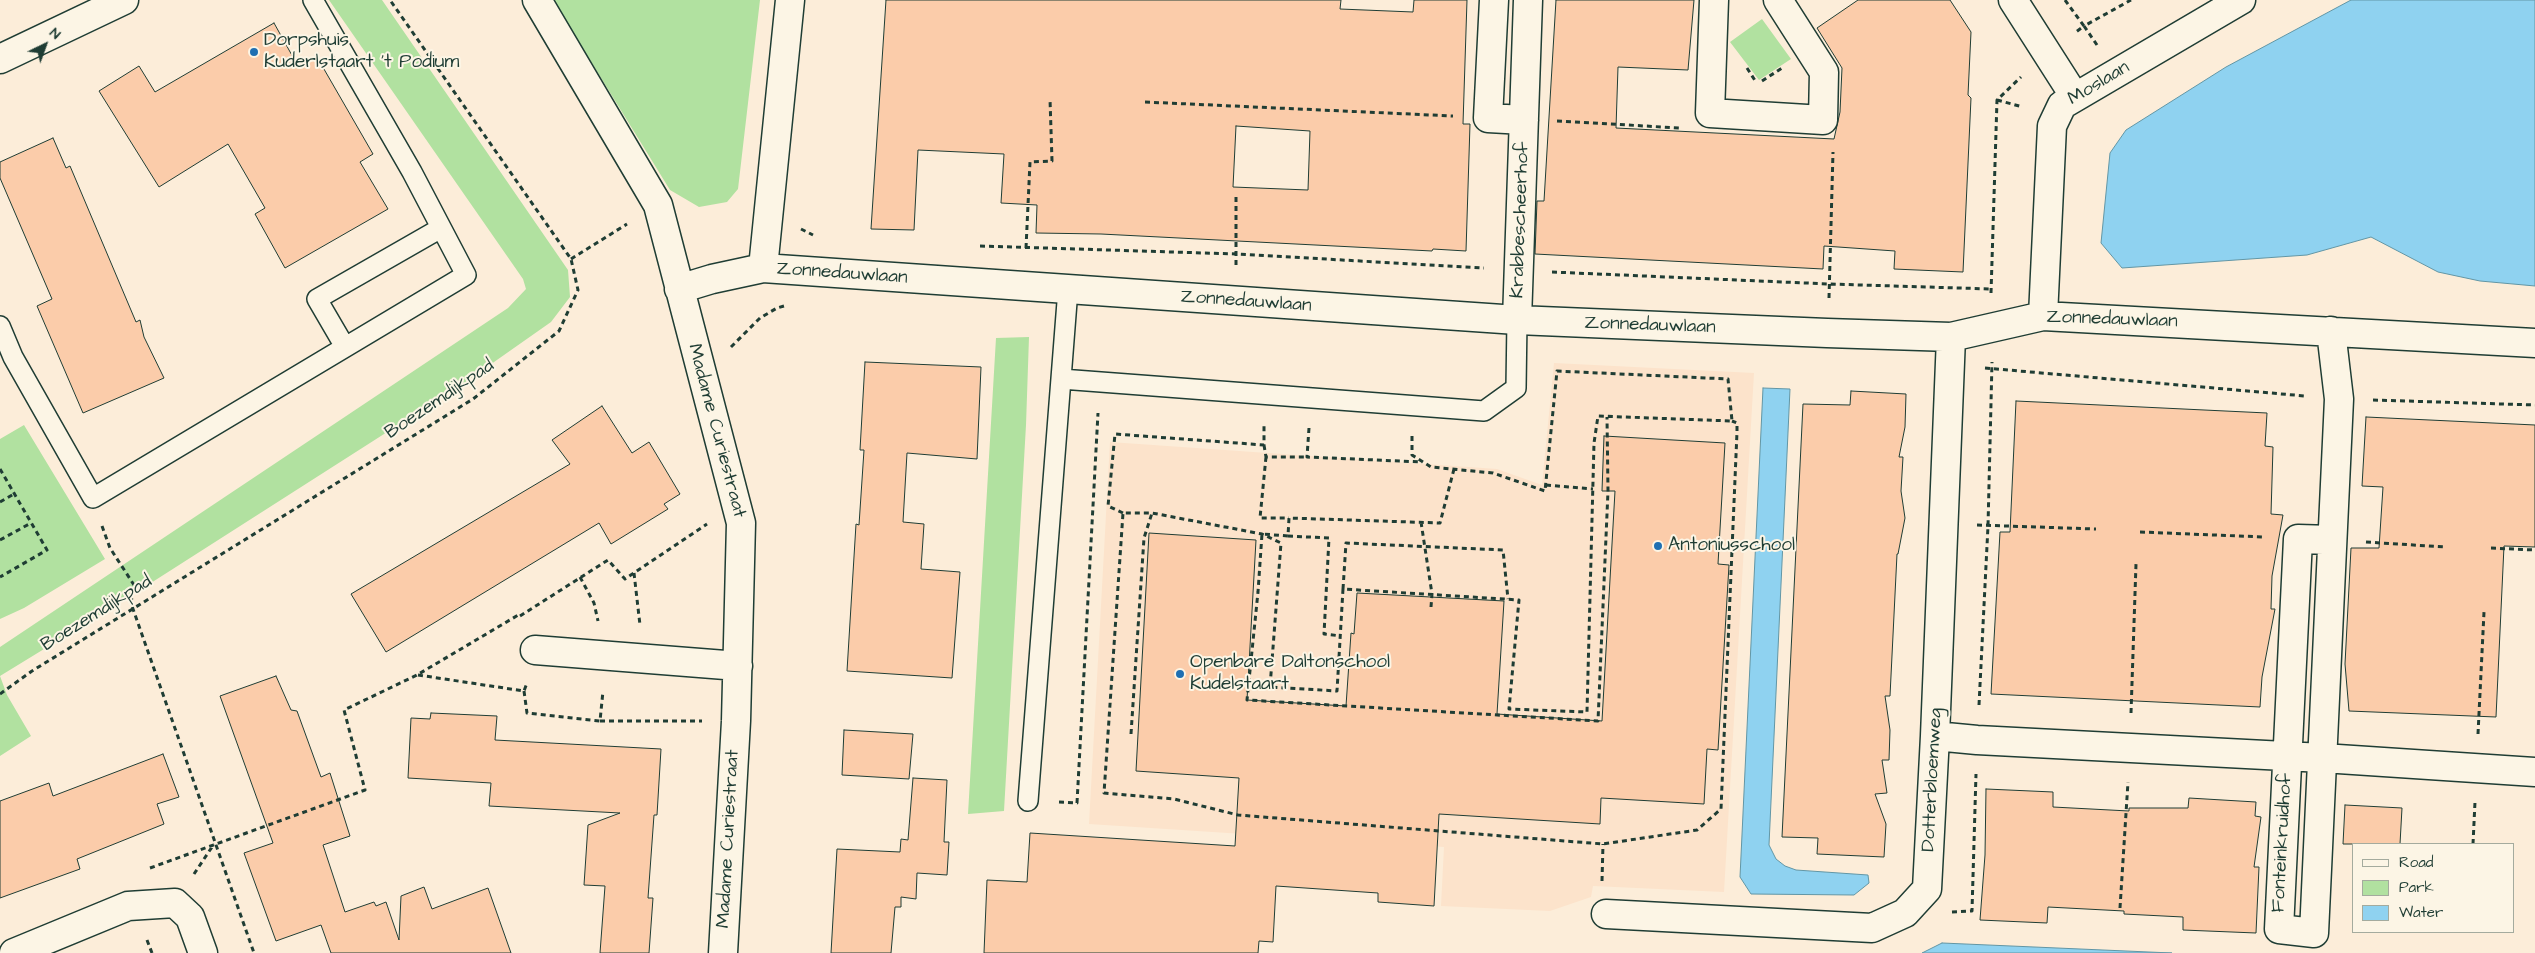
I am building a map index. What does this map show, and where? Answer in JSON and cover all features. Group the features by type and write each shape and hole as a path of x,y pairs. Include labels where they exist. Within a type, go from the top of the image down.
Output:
{"street":[{"path":"0,59 124,0"},
{"name":"Madame Curiestraat","path":"537,0 658,205 678,288 741,523 736,721 723,953"},
{"path":"678,288 763,268 790,0"},
{"path":"1488,118 1494,0"},
{"name":"Krabbescheerhof","path":"1517,320 1528,0"},
{"path":"1714,0 1710,113 1823,120 1824,72 1778,0"},
{"path":"2013,0 2075,97"},
{"name":"Moslaan","path":"2043,316 2052,126 2062,105 2242,0"},
{"name":"Krabbescheerhof","path":"1488,118 1524,120"},
{"name":"Zonnedauwlaan","path":"763,268 1517,320 1827,334 1950,350 1990,329 2043,316 2535,343"},
{"name":"Fonteinkruidhof","path":"2298,539 2278,928 2314,933 2339,399 2331,331"},
{"name":"Dotterbloemweg","path":"1606,914 1872,928 1905,913 1927,889 1936,736 1950,350"},
{"path":"2298,539 2332,540"},
{"path":"535,650 738,666"},
{"name":"Fonteinkruidhof","path":"1936,736 1977,740 2323,758 2535,772"},
{"path":"14,953 128,906 175,903 190,917 202,953"}],"lane":[{"path":"0,326 13,357 93,498 466,275 313,0"},
{"path":"345,348 317,299 441,228"},
{"path":"1028,801 1068,289"},
{"path":"1061,379 1484,411 1516,388 1517,320"}],"path":[{"name":"Boezemdijkpad","path":"0,694 32,671 133,608 473,399 559,332 578,290 571,259 390,0"},
{"path":"2065,0 2116,73"},
{"path":"1905,913 1972,911 1977,740 1988,526 1992,369 1990,329 1997,100 2046,53 2084,26 2131,0"},
{"path":"1747,67 1757,84 1786,66"},
{"path":"1024,286 1030,162 1052,160 1050,99"},
{"path":"1144,102 1488,118"},
{"path":"1524,120 1698,129 1710,113"},
{"path":"1823,120 1833,131 1827,334"},
{"path":"1235,301 1236,196"},
{"path":"571,259 658,205"},
{"path":"769,211 818,238"},
{"path":"978,246 1236,254 1519,270 1829,284 1991,289"},
{"path":"1950,350 1992,369 2339,399 2535,405"},
{"path":"1412,406 1412,455 1422,462 1431,466 1493,473 1545,491 1557,371 1728,379 1732,421"},
{"path":"1028,801 1077,803 1100,382"},
{"path":"1264,395 1264,445 1266,457 1260,518 1440,523 1454,469"},
{"path":"1307,457 1312,398"},
{"path":"1123,513 1104,793 1174,799 1238,815 1603,844 1696,830 1721,809 1737,423 1732,421 1598,416 1593,489 1588,712 1509,709 1518,600 1343,589"},
{"path":"1262,534 1247,700 1598,721 1608,491 1607,417"},
{"path":"1264,445 1115,434 1108,506 1123,513 1152,513 1262,534 1329,538 1324,634 1341,636"},
{"path":"1266,457 1422,462"},
{"path":"0,469 1,474 46,550 0,577"},
{"path":"1546,485 1593,489"},
{"path":"0,502 14,494"},
{"path":"149,868 365,790 344,710 416,675 608,560 625,579 736,504"},
{"path":"1131,734 1144,538 1152,513"},
{"path":"1288,536 1289,518"},
{"path":"1421,522 1423,547 1432,594 1431,607"},
{"path":"1944,522 1988,526 2096,529"},
{"path":"0,540 31,523"},
{"path":"2140,532 2298,539"},
{"path":"1262,534 1282,543 1270,687 1337,691 1346,543 1503,550 1508,599"},
{"path":"2332,540 2445,547"},
{"path":"110,548 134,585 131,603 254,953"},
{"path":"2491,548 2535,550"},
{"path":"634,573 644,659"},
{"path":"2473,843 2484,612"},
{"path":"416,675 524,691 535,650 520,614"},
{"path":"600,721 736,721"},
{"path":"146,953 151,951"}],"shaded area":[{"path":"1554,363 1754,373 1724,892 1593,886 1591,897 1550,911 1441,906 1444,847 1089,824 1110,442 1497,469 1542,485"}],"green space":[{"path":"329,0 382,0 568,270 570,297 551,322 467,381 129,597 0,676 0,647 508,308 526,289 523,279"},
{"path":"553,0 760,0 738,189 727,202 699,207 670,190"},
{"path":"1762,19 1791,59 1759,80 1730,42"},
{"path":"1029,337 1026,425 1004,811 968,814 996,338"},
{"path":"24,425 105,559 24,608 0,619 0,439"},
{"path":"0,676 7,695 31,736 0,756"}],"water":[{"path":"2351,0 2535,0 2535,286 2480,281 2438,272 2371,237 2307,255 2122,268 2101,243 2110,153 2126,130 2226,67"},
{"path":"1763,388 1790,389 1769,845 1776,859 1785,866 1796,870 1868,875 1869,883 1854,895 1751,894 1740,877"},
{"path":"1942,943 2172,953 1922,953"}],"building":[{"path":"886,0 1341,0 1340,9 1413,12 1414,0 1467,0 1463,124 1470,124 1466,251 1433,249 1432,251 1101,234 1036,233 1037,205 1001,203 1004,154 918,150 914,230 871,229","holes":["1236,126 1310,131 1308,190 1233,187"]},
{"path":"1556,0 1694,0 1688,70 1618,67 1616,128 1834,139 1840,112 1842,68 1817,28 1858,0 1950,0 1971,32 1968,95 1971,98 1963,272 1894,269 1895,251 1824,246 1823,269 1535,254 1537,201 1544,201"},
{"name":"Dorpshuis Kuderlstaart 't Podium","path":"274,23 299,68 317,57 373,154 360,162 388,209 285,268 255,214 265,208 228,144 159,187 99,91 139,66 155,92"},
{"path":"53,138 66,168 70,166 136,322 140,320 144,337 164,378 83,413 37,306 52,299 0,178 0,162"},
{"path":"865,362 981,367 977,459 907,453 903,522 924,524 921,569 960,572 952,678 847,671 856,524 859,525 864,450 860,450"},
{"path":"1851,391 1906,394 1905,427 1899,457 1903,457 1901,491 1905,518 1897,554 1890,696 1885,696 1890,730 1889,760 1882,760 1887,793 1875,794 1886,824 1884,857 1817,854 1818,838 1782,837 1803,404 1850,405"},
{"path":"2016,401 2267,413 2265,446 2273,447 2271,514 2283,515 2272,576 2271,609 2275,609 2262,677 2260,707 1991,694 2000,532 2010,532"},
{"path":"602,406 632,453 649,442 680,494 664,504 668,509 611,544 599,523 386,652 351,594 570,464 552,440"},
{"path":"2366,417 2535,425 2535,547 2504,546 2496,717 2349,711 2345,664 2351,548 2379,548 2383,487 2362,486"},
{"path":"1604,436 1725,443 1718,564 1729,565 1718,750 1707,749 1704,804 1601,798 1600,824 1439,814 1434,906 1378,902 1378,893 1276,886 1273,942 1259,941 1258,953 984,953 987,880 1027,882 1030,833 1235,846 1239,778 1136,771 1149,533 1256,540 1247,700 1346,706 1351,633 1354,634 1357,593 1504,601 1497,714 1602,721 1615,491 1602,491"},
{"path":"276,676 291,710 297,711 321,777 330,773 350,836 323,845 345,912 374,902 376,906 386,902 399,940 401,896 424,887 432,909 488,888 511,953 331,953 321,925 276,941 244,853 273,843 220,696"},
{"path":"431,713 497,716 495,740 661,749 657,815 654,815 648,898 653,898 649,953 600,953 605,886 584,885 588,825 620,813 489,806 491,783 408,778 411,718 430,719"},
{"path":"844,730 913,734 909,779 842,775"},
{"path":"163,754 179,797 157,804 164,824 77,859 80,869 0,898 0,801 49,783 53,796"},
{"path":"913,778 947,780 944,842 949,842 947,875 917,873 916,899 901,897 901,907 895,907 891,953 831,953 837,849 900,852 901,839 908,840"},
{"path":"1986,789 2053,792 2053,807 2129,811 2129,808 2188,808 2189,798 2256,802 2255,816 2261,817 2254,867 2259,867 2256,933 2183,930 2183,917 2124,914 2124,911 2048,907 2047,923 1980,920 1985,855"},
{"path":"2345,805 2402,808 2400,843 2343,844"}],"place":[{"name":"Dorpshuis Kuderlstaart 't Podium","path":"254,52"},
{"name":"Antoniusschool","path":"1658,546"},
{"name":"Openbare Daltonschool Kudelstaart","path":"1180,674"}]}
